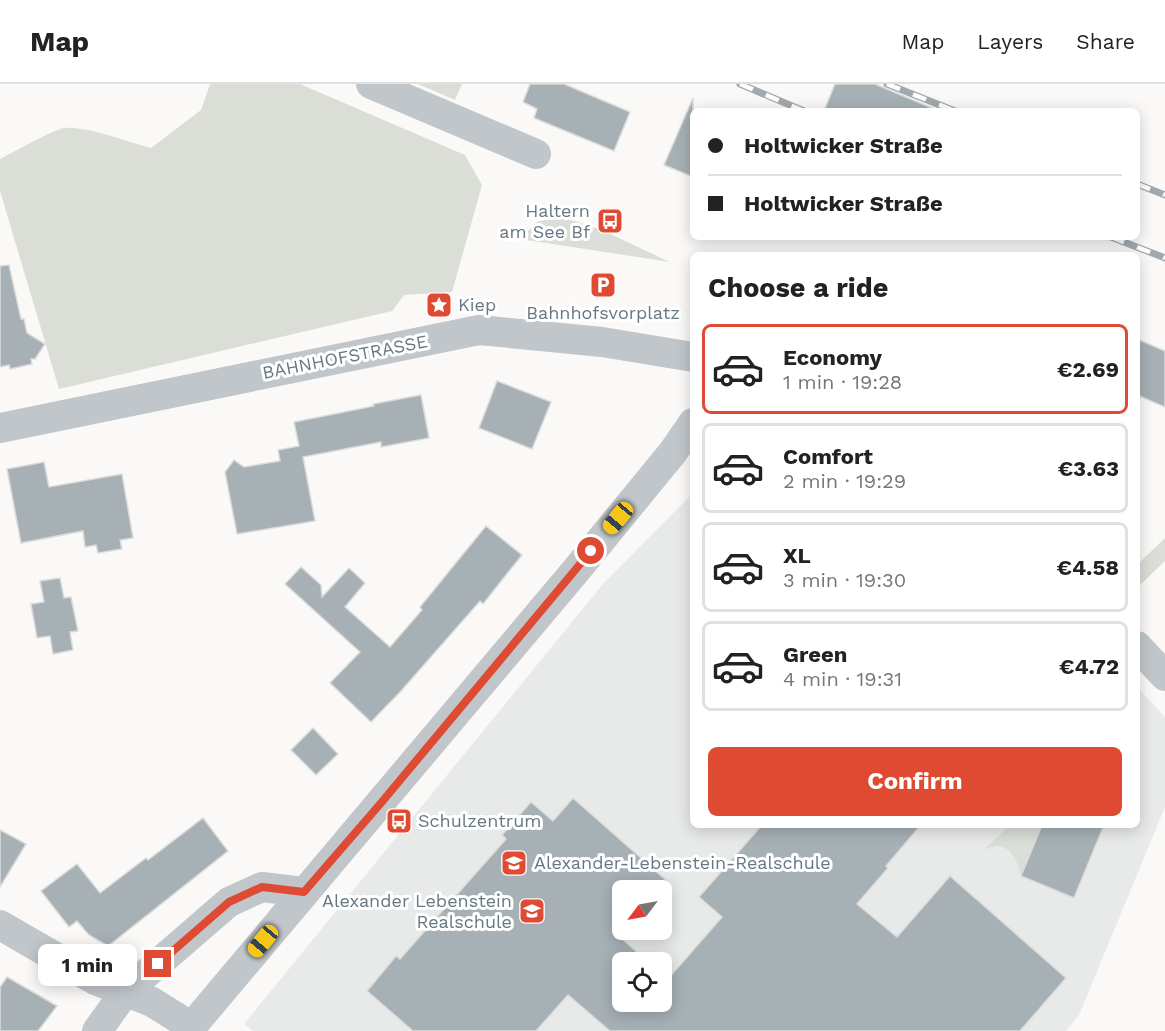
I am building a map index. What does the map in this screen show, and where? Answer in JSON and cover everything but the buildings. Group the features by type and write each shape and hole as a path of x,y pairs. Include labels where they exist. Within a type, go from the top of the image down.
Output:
{"street":[{"path":"371,84 536,154"},
{"name":"BAHNHOFSTRASSE","path":"0,428 480,330 602,342 690,357"},
{"path":"0,925 96,980 152,1002 190,1029 644,488 690,427"},
{"path":"1140,649 1165,676"},
{"path":"97,1031 125,992 229,902 262,887 304,892"}],"shaded area":[{"path":"210,84 300,84 465,155 482,185 452,292 404,295 392,311 59,389 0,191 0,159 64,128 96,132 151,148 201,110"},
{"path":"418,84 462,84 455,100"},
{"path":"554,217 598,229 670,262 520,239 537,222"},
{"path":"690,496 690,828 1140,828 1140,690 1165,717 1165,807 1079,1015 1066,1031 253,1031 244,1024 603,584"},
{"path":"1165,538 1165,561 1140,585 1140,562"},
{"path":"1007,828 1041,828 1021,876 1017,862 1009,851 999,846 984,850"}],"railway":[{"path":"740,84 797,108"},
{"path":"887,84 947,108"},
{"path":"1140,185 1165,195"},
{"path":"1119,240 1165,258"}],"place":[{"name":"Haltern am See Bf","path":"610,221"},
{"name":"Bahnhofsvorplatz","path":"603,285"},
{"name":"Kiep","path":"439,305"},
{"name":"Schulzentrum","path":"399,821"},
{"name":"Alexander-Lebenstein-Realschule","path":"514,863"},
{"name":"Alexander Lebenstein Realschule","path":"532,911"}],"route":[{"path":"158,964 229,902 262,887 304,892 591,551"}]}
